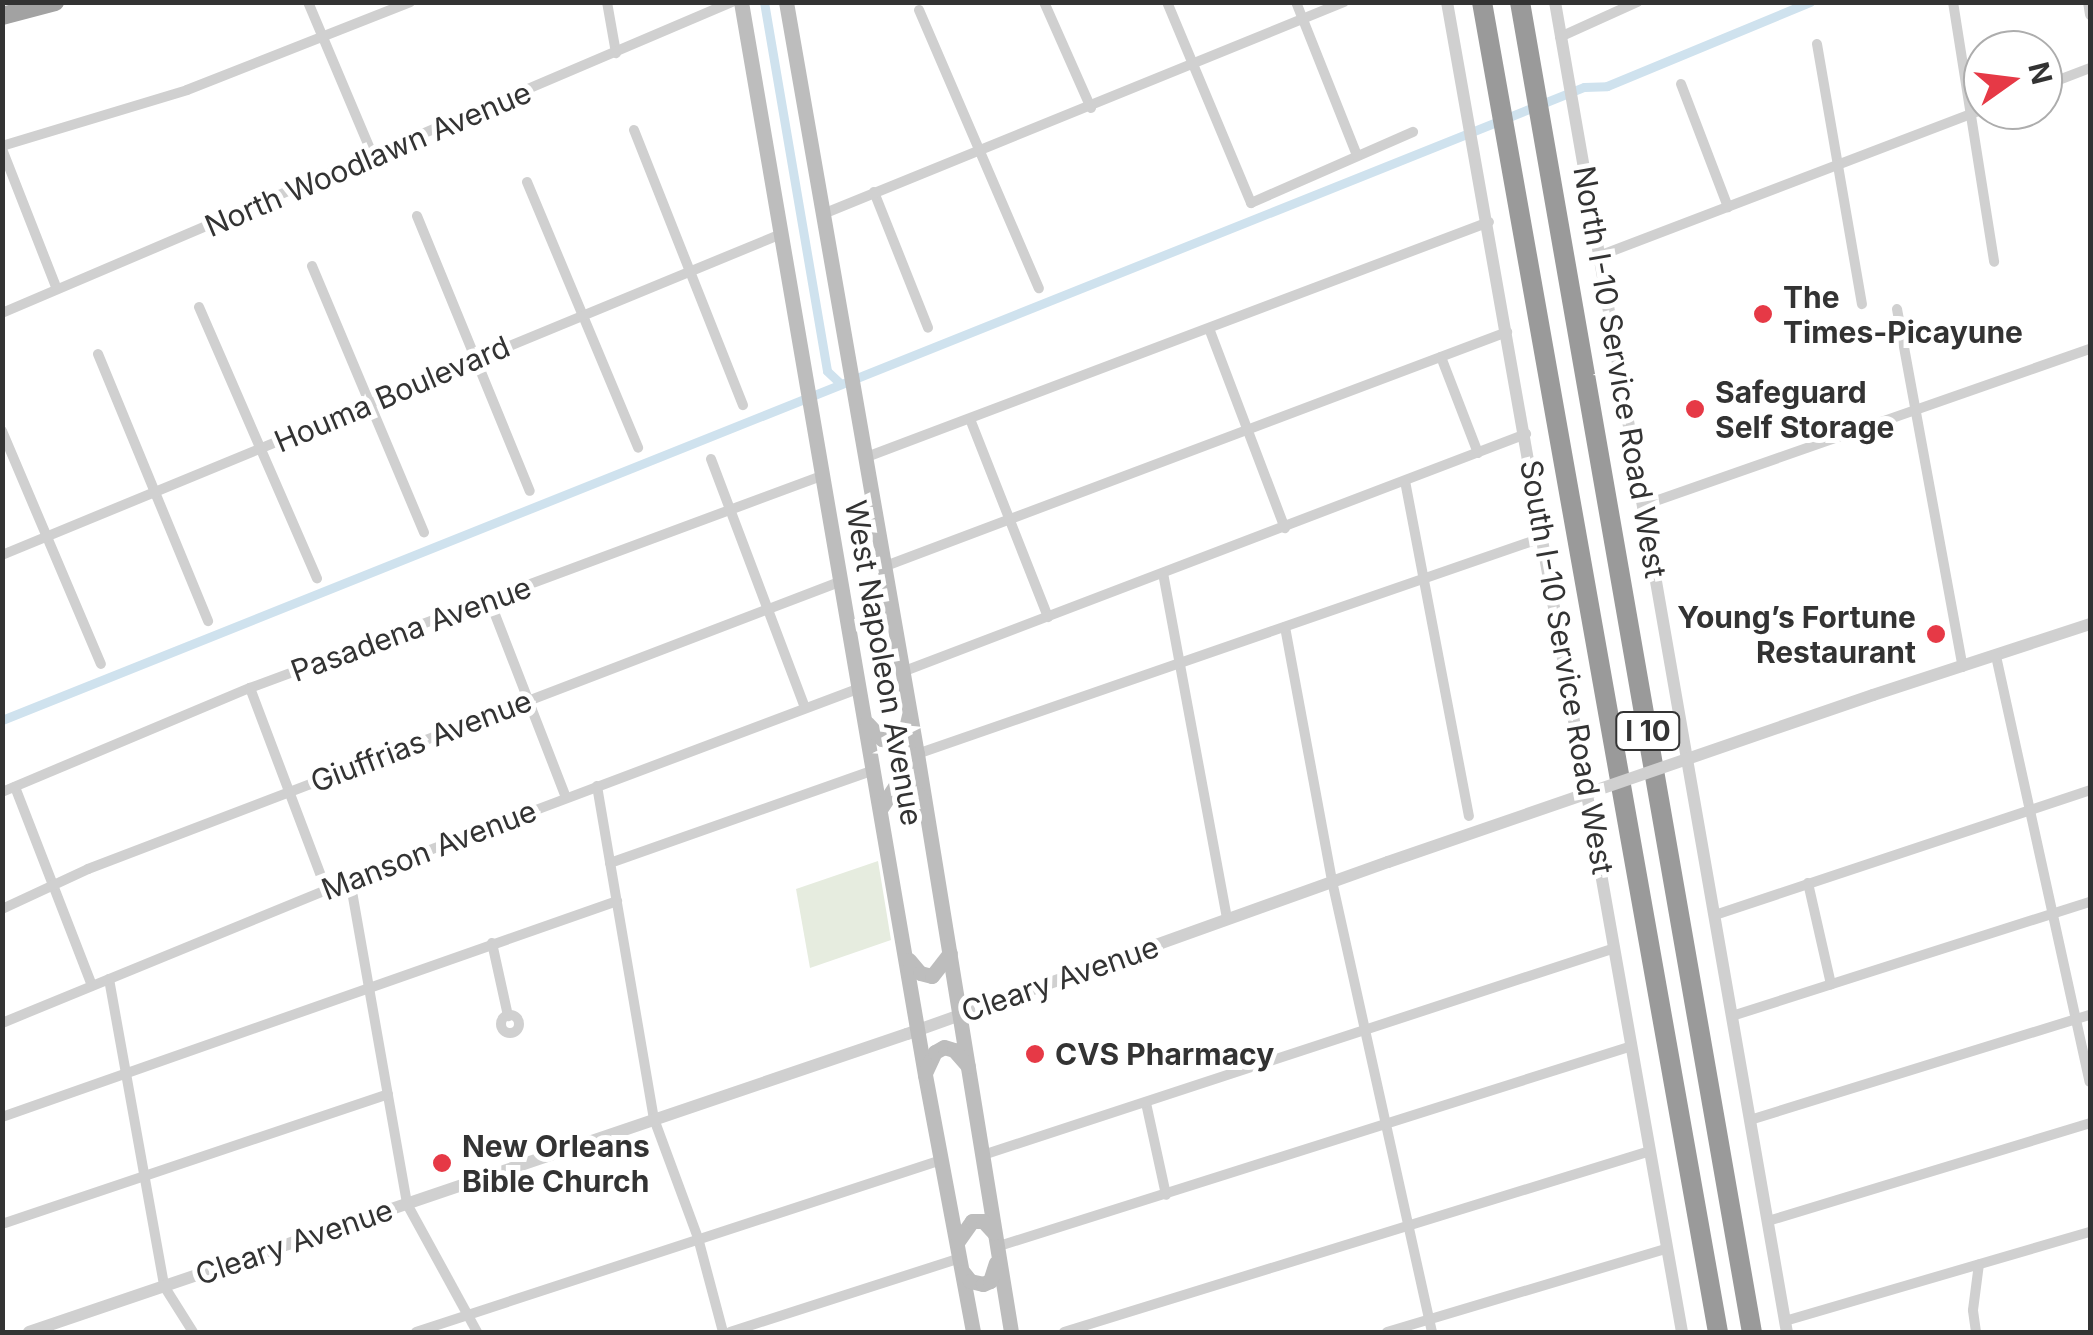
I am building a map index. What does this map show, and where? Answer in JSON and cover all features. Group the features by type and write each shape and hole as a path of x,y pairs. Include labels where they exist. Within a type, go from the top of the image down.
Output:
{"highway":[{"path":"2,16 55,2"},
{"path":"1472,2 1486,25"},
{"name":"I 10","path":"1482,2 1718,1332"},
{"name":"I 10","path":"1520,2 1752,1332"}],"main road":[{"name":"West Napoleon Avenue","path":"741,2 863,686 924,1075 973,1332"},
{"name":"West Napoleon Avenue","path":"786,2 862,458 917,754 1011,1332"},
{"path":"866,723 882,739 894,741 906,728 909,712"},
{"path":"881,808 892,788 903,784 924,803"},
{"path":"907,956 920,973 932,976 950,953"},
{"path":"924,1075 934,1052 944,1047 954,1050 968,1066"},
{"path":"972,1221 983,1221 996,1246 993,1274 983,1284 970,1281 960,1257 972,1221"}],"street":[{"path":"308,2 373,156"},
{"path":"58,289 2,147 186,90 410,2"},
{"path":"607,2 616,53"},
{"name":"North Woodlawn Avenue","path":"2,313 732,2"},
{"path":"1044,2 1091,108"},
{"path":"1167,2 1251,203 1346,166 1356,155 1413,132"},
{"path":"1296,2 1356,155"},
{"path":"823,214 1195,66 1344,2"},
{"name":"South I-10 Service Road West","path":"1448,2 1682,1332"},
{"name":"North I-10 Service Road West","path":"1556,2 1786,1327"},
{"path":"1560,36 1636,2"},
{"path":"1952,2 1963,70"},
{"path":"2088,2 2090,15"},
{"path":"919,10 1039,288"},
{"path":"1817,44 1862,304"},
{"path":"2063,78 2090,68"},
{"path":"1682,84 1728,207"},
{"path":"1600,256 1963,117"},
{"path":"634,130 743,404"},
{"path":"1973,130 1994,262"},
{"path":"527,182 638,448"},
{"path":"874,192 928,328"},
{"path":"417,216 530,491"},
{"path":"862,458 1210,331 1488,222"},
{"name":"Houma Boulevard","path":"2,555 781,234"},
{"path":"312,266 424,532"},
{"path":"199,307 316,579"},
{"path":"1897,309 1963,668"},
{"path":"1210,331 1285,528"},
{"path":"882,567 1507,332"},
{"path":"1644,505 2090,349"},
{"path":"98,354 208,621"},
{"path":"1440,357 1478,453"},
{"path":"970,418 1048,617"},
{"path":"2,431 102,664"},
{"path":"902,672 1526,434"},
{"path":"711,459 804,708"},
{"name":"Pasadena Avenue","path":"2,792 250,688 824,475"},
{"path":"1405,481 1469,816"},
{"path":"917,754 1544,537"},
{"path":"1163,573 1227,918"},
{"name":"Giuffrias Avenue","path":"2,909 289,791 842,581"},
{"path":"488,599 566,798"},
{"name":"Cleary Avenue","path":"29,1332 2090,624"},
{"path":"1285,627 1332,882 1432,1332"},
{"path":"1996,656 2090,1082"},
{"name":"Manson Avenue","path":"2,1023 350,880 863,686"},
{"path":"250,688 326,890"},
{"path":"610,862 874,770"},
{"path":"597,786 654,1119 698,1238 726,1332 960,1257"},
{"path":"15,787 92,986"},
{"path":"1714,914 2090,790"},
{"path":"350,880 407,1204 477,1332"},
{"path":"1808,883 1830,984"},
{"path":"2,1116 617,901"},
{"path":"1732,1016 2090,902"},
{"path":"492,944 508,1016"},
{"path":"983,1155 1615,948"},
{"path":"109,979 164,1286 193,1332"},
{"path":"1750,1120 2090,1015"},
{"path":"996,1246 1632,1046"},
{"path":"5,1223 388,1094"},
{"path":"1146,1103 1166,1194"},
{"path":"1768,1220 2090,1123"},
{"path":"1064,1332 1650,1152"},
{"path":"416,1332 941,1160"},
{"path":"1786,1327 2090,1232"},
{"path":"1387,1332 1668,1248"},
{"path":"1976,1332 1973,1310 1979,1264"}],"shaded area":[{"path":"878,861 891,940 810,968 796,889"}],"waterway":[{"path":"764,2 827,371 841,384"},
{"path":"2,720 1584,87 1607,86 1810,2"}],"place":[{"name":"The Times-Picayune","path":"1763,314"},
{"name":"Safeguard Self Storage","path":"1695,409"},
{"name":"Young’s Fortune Restaurant","path":"1936,634"},
{"name":"CVS Pharmacy","path":"1035,1054"},
{"name":"New Orleans Bible Church","path":"442,1163"}]}
